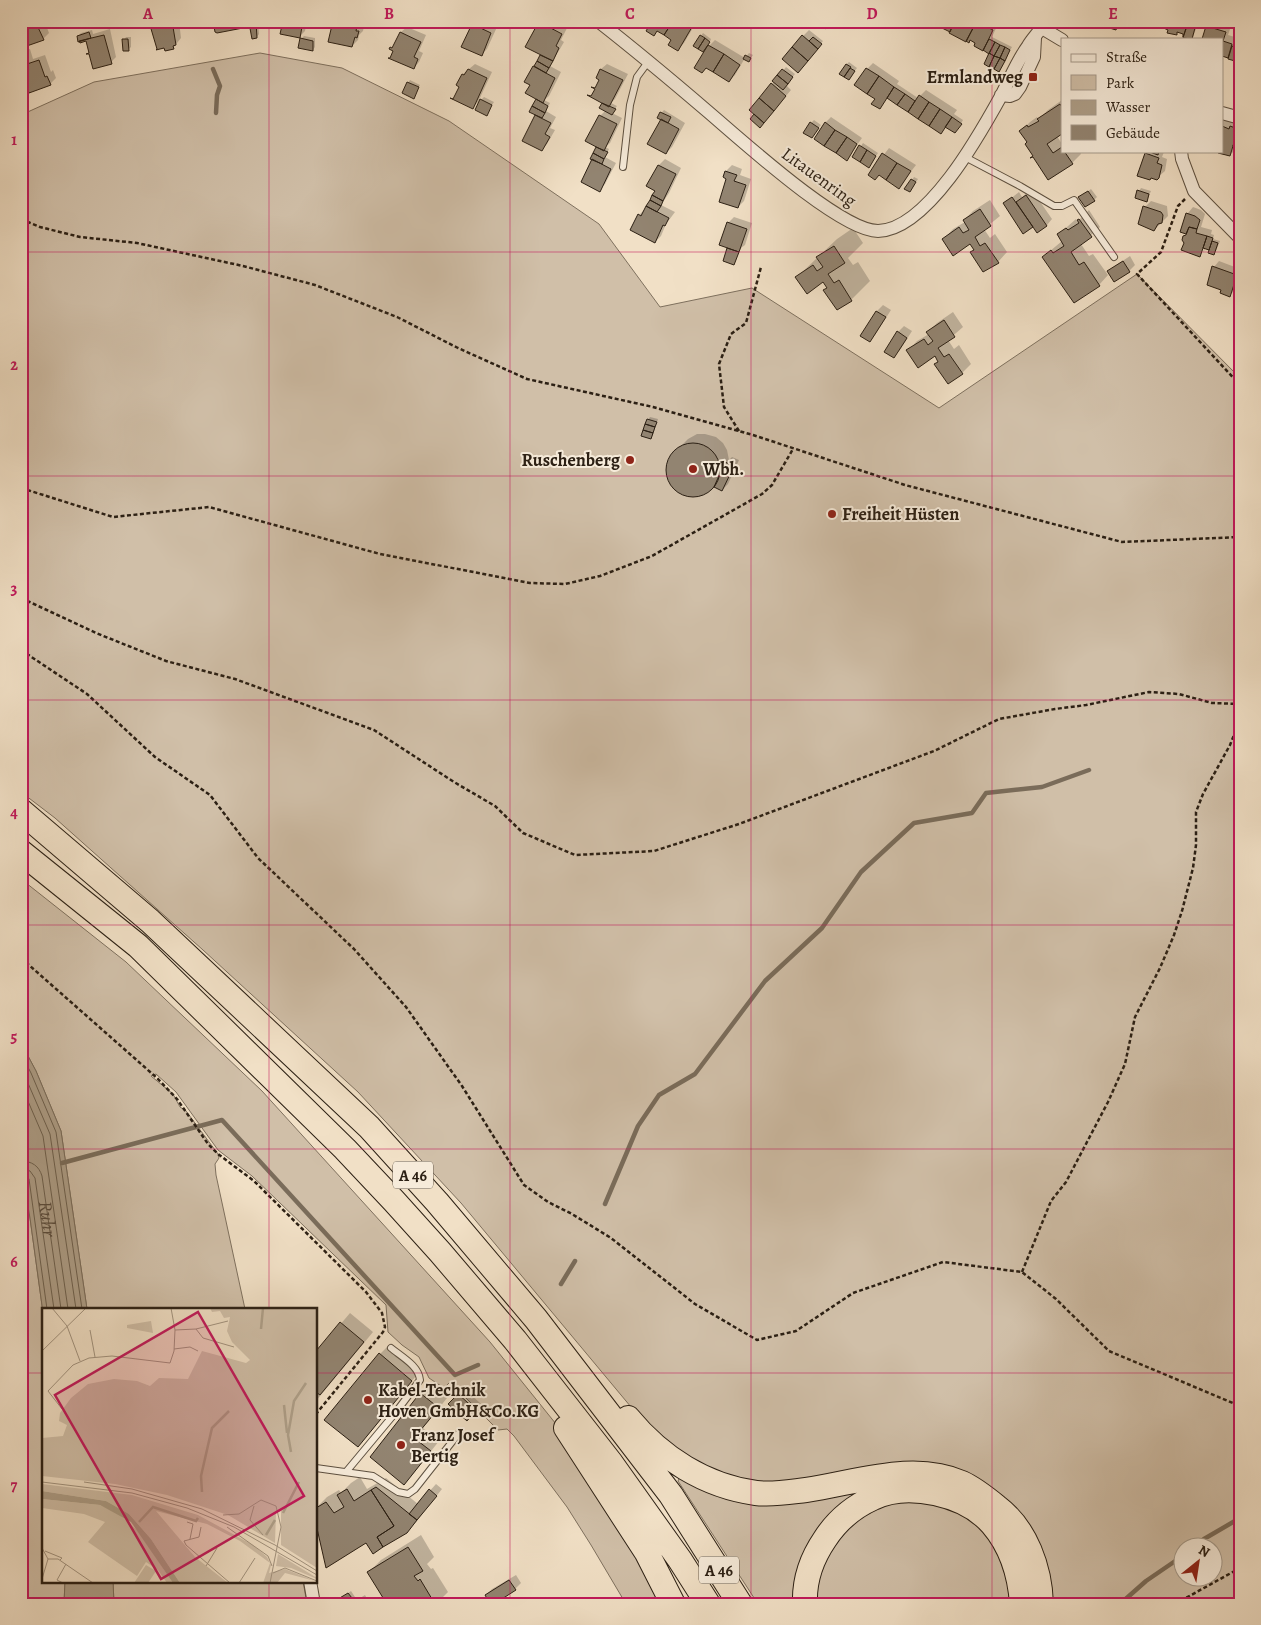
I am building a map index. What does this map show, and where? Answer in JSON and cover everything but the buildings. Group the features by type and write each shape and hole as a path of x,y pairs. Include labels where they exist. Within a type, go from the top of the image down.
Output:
{"highway":[{"name":"A 46","path":"21,811 150,921 369,1127 437,1202 536,1320 671,1495 740,1604"},
{"name":"A 46","path":"21,852 138,946 285,1089 388,1195 440,1252 515,1340 611,1463 680,1560 708,1604"},
{"path":"536,1320 556,1328 636,1428 660,1450 681,1466 719,1485 758,1493 779,1494 903,1473 933,1474 962,1483 978,1492 1006,1513 1027,1545 1035,1563 1040,1583 1040,1604"},
{"path":"515,1340 518,1359 560,1418 647,1553 673,1604"},
{"path":"805,1604 808,1574 816,1553 832,1528 852,1510 874,1497 893,1492 916,1490 952,1497 971,1507 991,1522 1014,1562 1020,1580 1022,1604"}],"street":[{"name":"Litauenring","path":"598,21 778,170 832,212 864,229 878,231 893,228 908,221 933,197 958,167 1001,95 1010,96 1015,94 1020,87 1034,57 1041,29"},
{"path":"1041,29 1061,39"},
{"path":"1224,114 1240,118"},
{"path":"1181,152 1194,191 1240,238"},
{"path":"310,1582 314,1604"}],"lane":[{"path":"623,167 632,96 637,77 648,62"},
{"path":"965,157 1054,206 1062,206 1074,200 1114,257"},
{"path":"346,1472 420,1380 419,1374 414,1367 391,1348"},
{"path":"318,1468 373,1476 398,1492 408,1494 415,1489 459,1433"}],"path":[{"path":"1194,191 1178,206 1161,252 1137,274 1240,385"},
{"path":"21,220 80,237 137,243 233,264 315,285 397,317 458,348 526,379 653,408 740,431 905,485 1122,542 1240,537"},
{"path":"740,431 724,408 719,364 731,334 746,323 761,267"},
{"path":"21,488 113,517 209,507 380,554 530,583 565,584 600,576 652,556 762,494 772,485 793,449"},
{"path":"21,598 96,633 166,661 235,679 374,730 494,806 523,833 575,855 654,850 739,824 934,751 999,719 1086,705 1149,692 1179,694 1212,703 1240,704"},
{"path":"21,650 87,694 155,757 210,795 258,858 354,949 406,1007 462,1086 524,1185 548,1202 611,1238 695,1304 757,1340 796,1331 854,1294 943,1262 1022,1272 1056,1299 1109,1351 1240,1406"},
{"path":"1022,1272 1051,1201 1066,1182 1108,1102 1125,1064 1135,1017 1160,968 1182,910 1193,868 1196,845 1196,812 1203,794 1230,745 1240,720"},
{"path":"21,958 157,1078 177,1099 208,1144 218,1154 254,1180 366,1292 382,1313 385,1327 383,1332 318,1412"},
{"path":"1175,1604 1240,1568"}],"green space":[{"path":"260,53 342,68 449,121 599,224 660,307 752,288 939,408 1137,274 1240,378 1240,1604 758,1604 678,1481 687,1460 646,1425 461,1203 358,1092 55,818 21,792 21,115 94,82"},
{"path":"21,879 126,962 262,1091 490,1342 556,1424 632,1547 661,1604 626,1604 567,1507 514,1436 507,1429 498,1430 450,1382 444,1388 429,1378 419,1357 388,1332 386,1305 252,1176 218,1150 176,1092 156,1074 151,1076 173,1094 180,1107 186,1111 218,1154 219,1158 215,1164 216,1175 245,1308 87,1308 61,1131 36,1071 21,1043"},
{"path":"21,1166 42,1308 42,1582 65,1582 64,1604 21,1604"},
{"path":"113,1582 303,1582 307,1604 114,1604"}],"water":[{"name":"Ruhr","path":"21,1043 36,1071 61,1131 87,1308 42,1308 21,1166"},
{"path":"65,1582 113,1582 114,1604 64,1604"}],"waterway":[{"path":"213,69 220,86 217,95 216,113"},
{"path":"605,1204 638,1126 659,1095 695,1074 765,981 822,928 861,872 914,823 972,813 986,793 1042,787 1089,770"},
{"path":"62,1163 222,1120 455,1375 478,1365"},
{"path":"561,1284 575,1261"},
{"path":"1206,1538 1240,1518"},
{"path":"1120,1604 1146,1581 1174,1562"}],"place":[{"name":"Ermlandweg","path":"1033,77"},
{"name":"Ruschenberg","path":"630,460"},
{"name":"Wbh.","path":"693,469"},
{"name":"Freiheit Hüsten","path":"832,514"},
{"name":"Kabel-Technik Hoven GmbH&Co.KG","path":"368,1400"},
{"name":"Franz Josef Bertig","path":"401,1445"}]}
